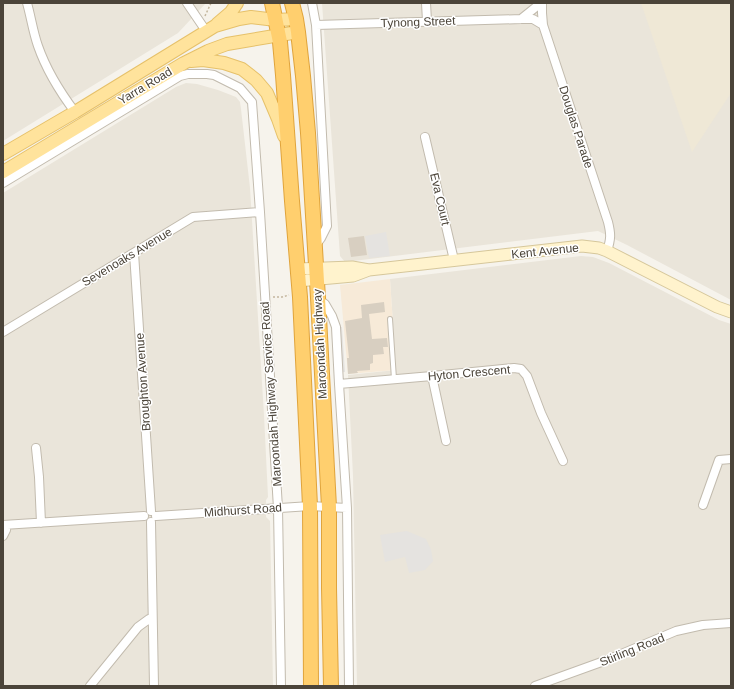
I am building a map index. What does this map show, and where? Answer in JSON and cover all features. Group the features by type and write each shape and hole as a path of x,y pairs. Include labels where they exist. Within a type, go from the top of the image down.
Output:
{"highway":[{"name":"Maroondah Highway","path":"272,3 280,42 298,275 310,506 311,686"},
{"name":"Maroondah Highway","path":"292,3 297,26 308,133 318,298 329,507 331,686"}],"main road":[{"path":"227,44 225,35 210,29 231,12 237,3"},
{"name":"Yarra Road","path":"3,154 75,112 210,29 239,19 251,18 276,20 297,26"},
{"name":"Yarra Road","path":"3,172 135,98 184,63 208,51 227,44 278,36 297,26"},
{"path":"184,63 203,60 224,62 242,69 256,80 267,93 288,147"},
{"path":"124,81 135,98"},
{"name":"Kent Avenue","path":"298,275 316,274 352,267 369,270 582,246 607,251 717,307 731,312"}],"street":[{"path":"27,3 44,62 75,112"},
{"path":"188,3 210,29"},
{"path":"312,3 316,25 327,226 321,238 314,247"},
{"path":"426,3 427,21"},
{"path":"521,18 542,3"},
{"name":"Douglas Parade","path":"542,3 543,25 608,222 610,233 607,251"},
{"name":"Tynong Street","path":"316,25 521,18 533,19 543,25"},
{"name":"Maroondah Highway Service Road","path":"135,98 180,76 188,74 207,74 214,75 240,88 252,102 278,508 281,686"},
{"path":"3,183 135,98"},
{"name":"Eva Court","path":"425,137 454,260"},
{"name":"Sevenoaks Avenue","path":"3,332 193,217 260,212"},
{"name":"Broughton Avenue","path":"134,253 151,516 154,686"},
{"path":"318,298 325,304 336,327 347,508 349,686"},
{"name":"Hyton Crescent","path":"339,384 514,368 521,370 527,376 541,413 563,461"},
{"path":"432,376 446,441"},
{"path":"36,448 39,477 40,523"},
{"path":"703,505 719,460 731,459"},
{"name":"Midhurst Road","path":"5,525 310,506 347,508"},
{"path":"3,536 6,530 5,525"},
{"path":"90,686 138,627 142,623 152,618"},
{"name":"Stirling Road","path":"535,686 607,660 676,631 702,625 731,623"}],"lane":[{"path":"390,319 394,379"}],"path":[{"path":"265,296 275,297 290,295"}],"shaded area":[{"path":"3,3 206,3 178,33 3,141"},
{"path":"322,3 731,3 731,300 598,231 345,262 340,256"},
{"path":"641,3 731,3 731,93 692,152"},
{"path":"186,83 197,84 218,90 236,97 240,102 250,188 268,497 266,500 266,517 270,521 273,686 3,686 3,193 176,87"},
{"path":"386,232 390,256 369,258 365,236"},
{"path":"581,256 593,257 609,263 719,320 731,324 731,686 357,686 353,476 348,375 396,370 390,279"},
{"path":"390,279 396,370 348,374 340,285"},
{"path":"331,327 342,327 345,372 334,373"},
{"path":"407,531 426,539 431,550 433,561 425,570 409,573 405,557 385,562 380,535"}],"building":[{"path":"364,236 367,255 351,257 348,238"},
{"path":"384,302 385,312 369,314 372,339 387,338 388,347 383,347 384,354 373,355 373,363 370,364 370,370 357,371 358,373 348,374 347,358 349,358 345,321 362,318 361,305"}]}
